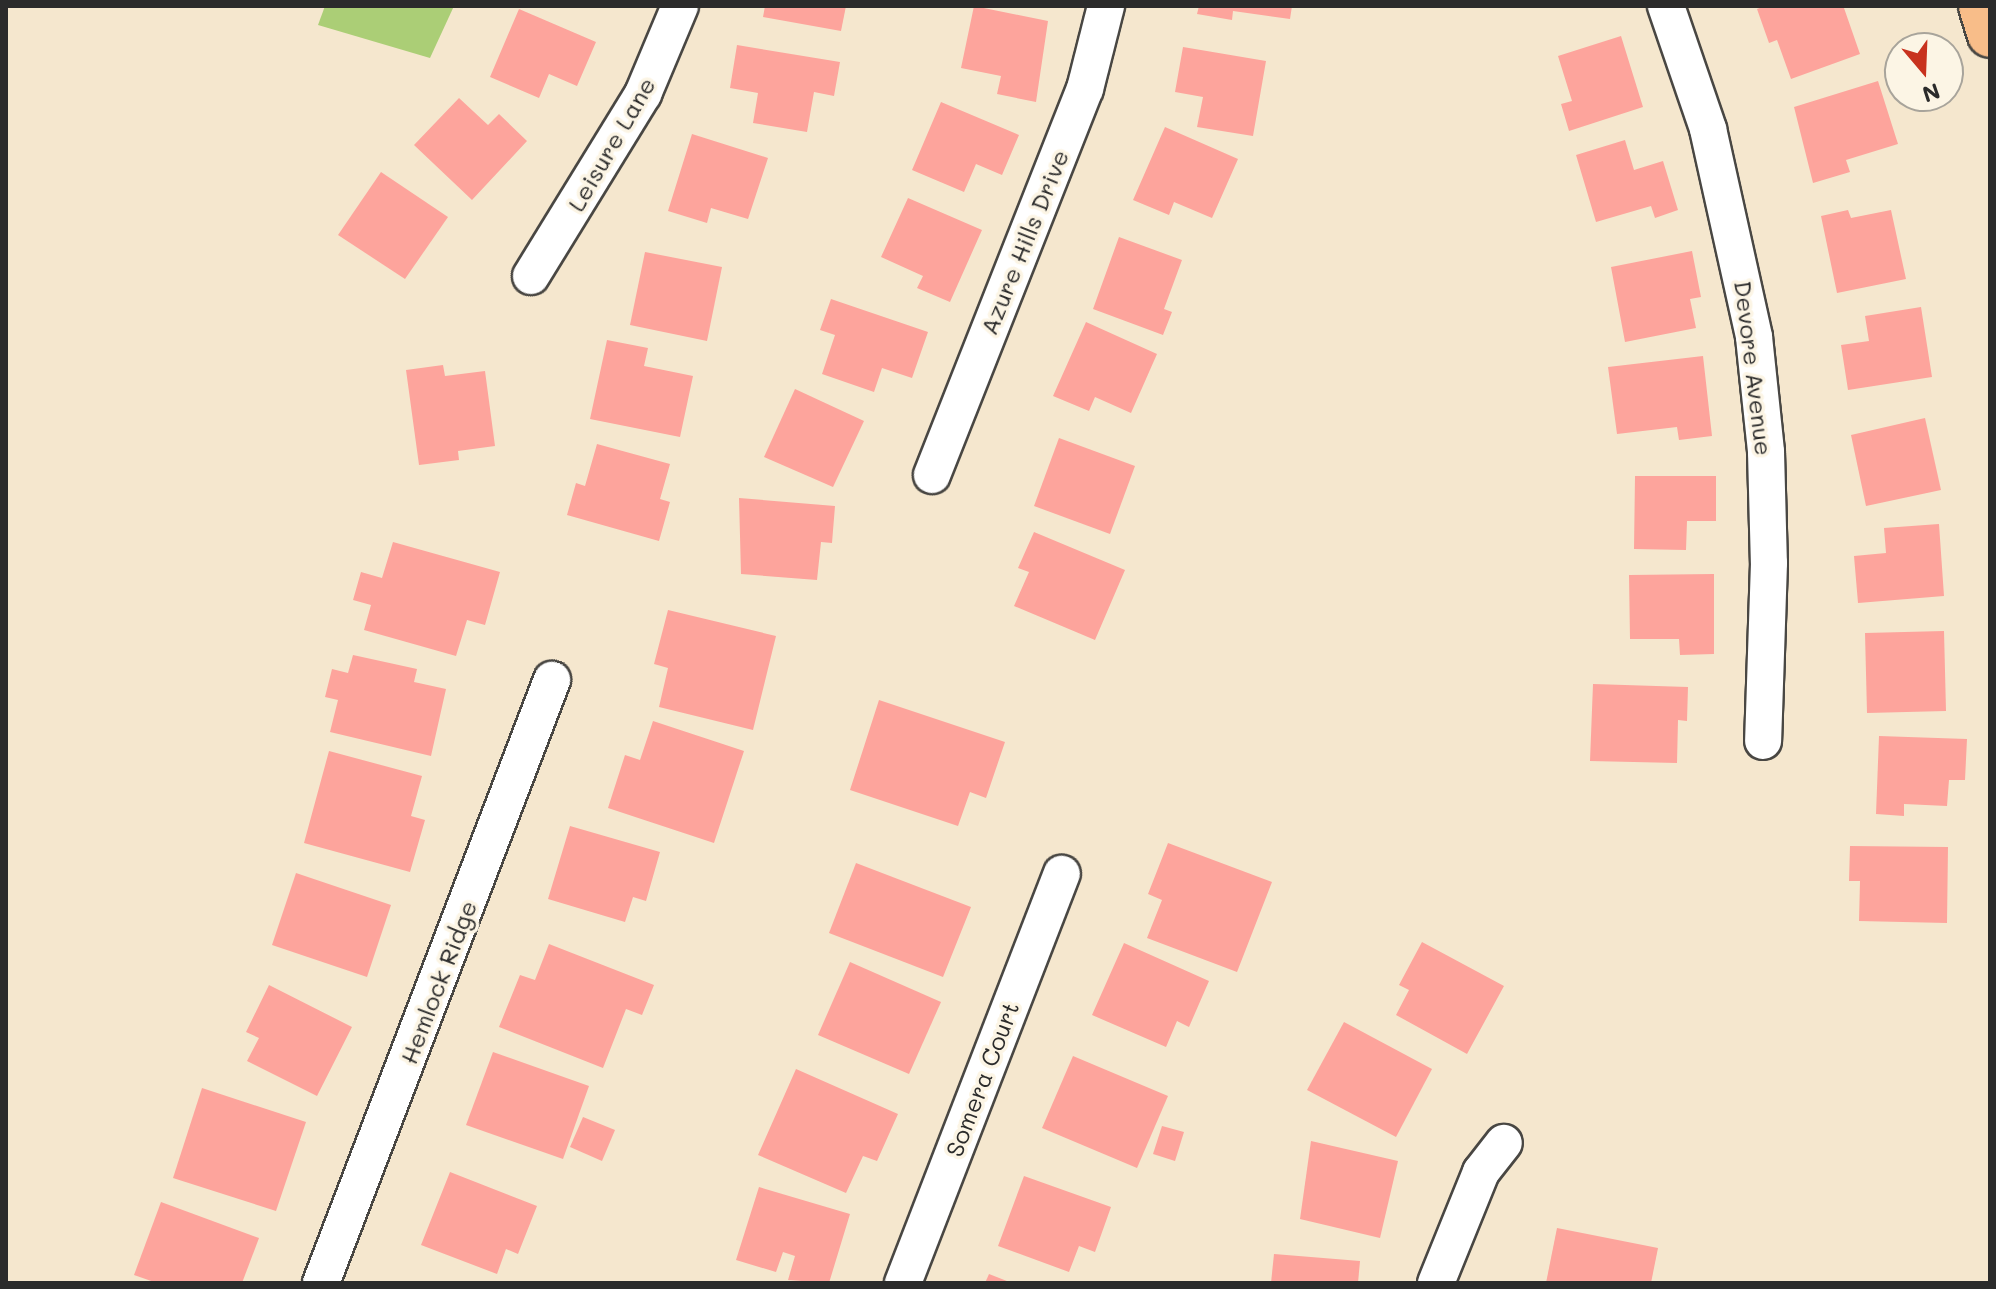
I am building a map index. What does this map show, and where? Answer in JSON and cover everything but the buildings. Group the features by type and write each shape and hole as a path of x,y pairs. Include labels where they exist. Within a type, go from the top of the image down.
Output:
{"main road":[{"path":"1981,6 1990,35"}],"street":[{"name":"Leisure Lane","path":"531,276 643,94 680,6"},
{"name":"Azure Hills Drive","path":"932,475 1085,89 1106,6"},
{"name":"Devore Avenue","path":"1666,6 1708,129 1754,337 1766,452 1769,563 1763,741"},
{"name":"Hemlock Ridge","path":"321,1283 552,680"},
{"name":"Somera Court","path":"903,1283 1062,874"},
{"path":"1436,1283 1481,1172 1504,1143"}],"green space":[{"path":"325,6 454,6 430,58 318,25"}]}
